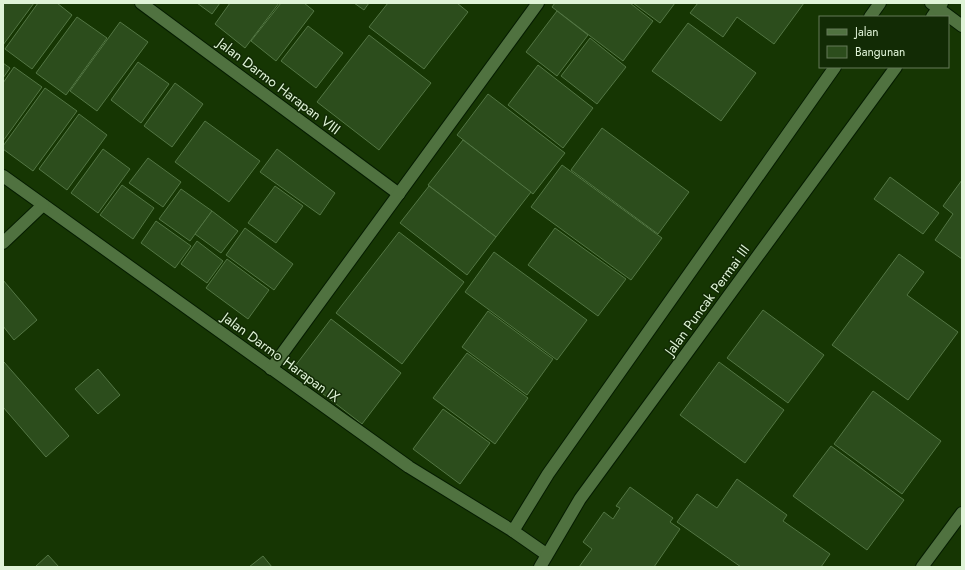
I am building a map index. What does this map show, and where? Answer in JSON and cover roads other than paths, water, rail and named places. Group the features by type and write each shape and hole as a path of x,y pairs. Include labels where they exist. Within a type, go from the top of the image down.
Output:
{"street":[{"name":"Jalan Darmo Harapan VIII","path":"141,3 399,194"},
{"path":"271,369 538,3"},
{"path":"871,16 880,3"},
{"path":"936,8 948,16"},
{"path":"949,17 962,26"},
{"name":"Jalan Puncak Permai III","path":"513,531 548,474 834,68"},
{"name":"Jalan Puncak Permai III","path":"540,567 546,554 580,499 895,68"},
{"name":"Jalan Darmo Harapan IX","path":"3,176 409,467 513,531 546,554"},
{"path":"3,243 43,205"},
{"path":"922,567 962,513"}]}
